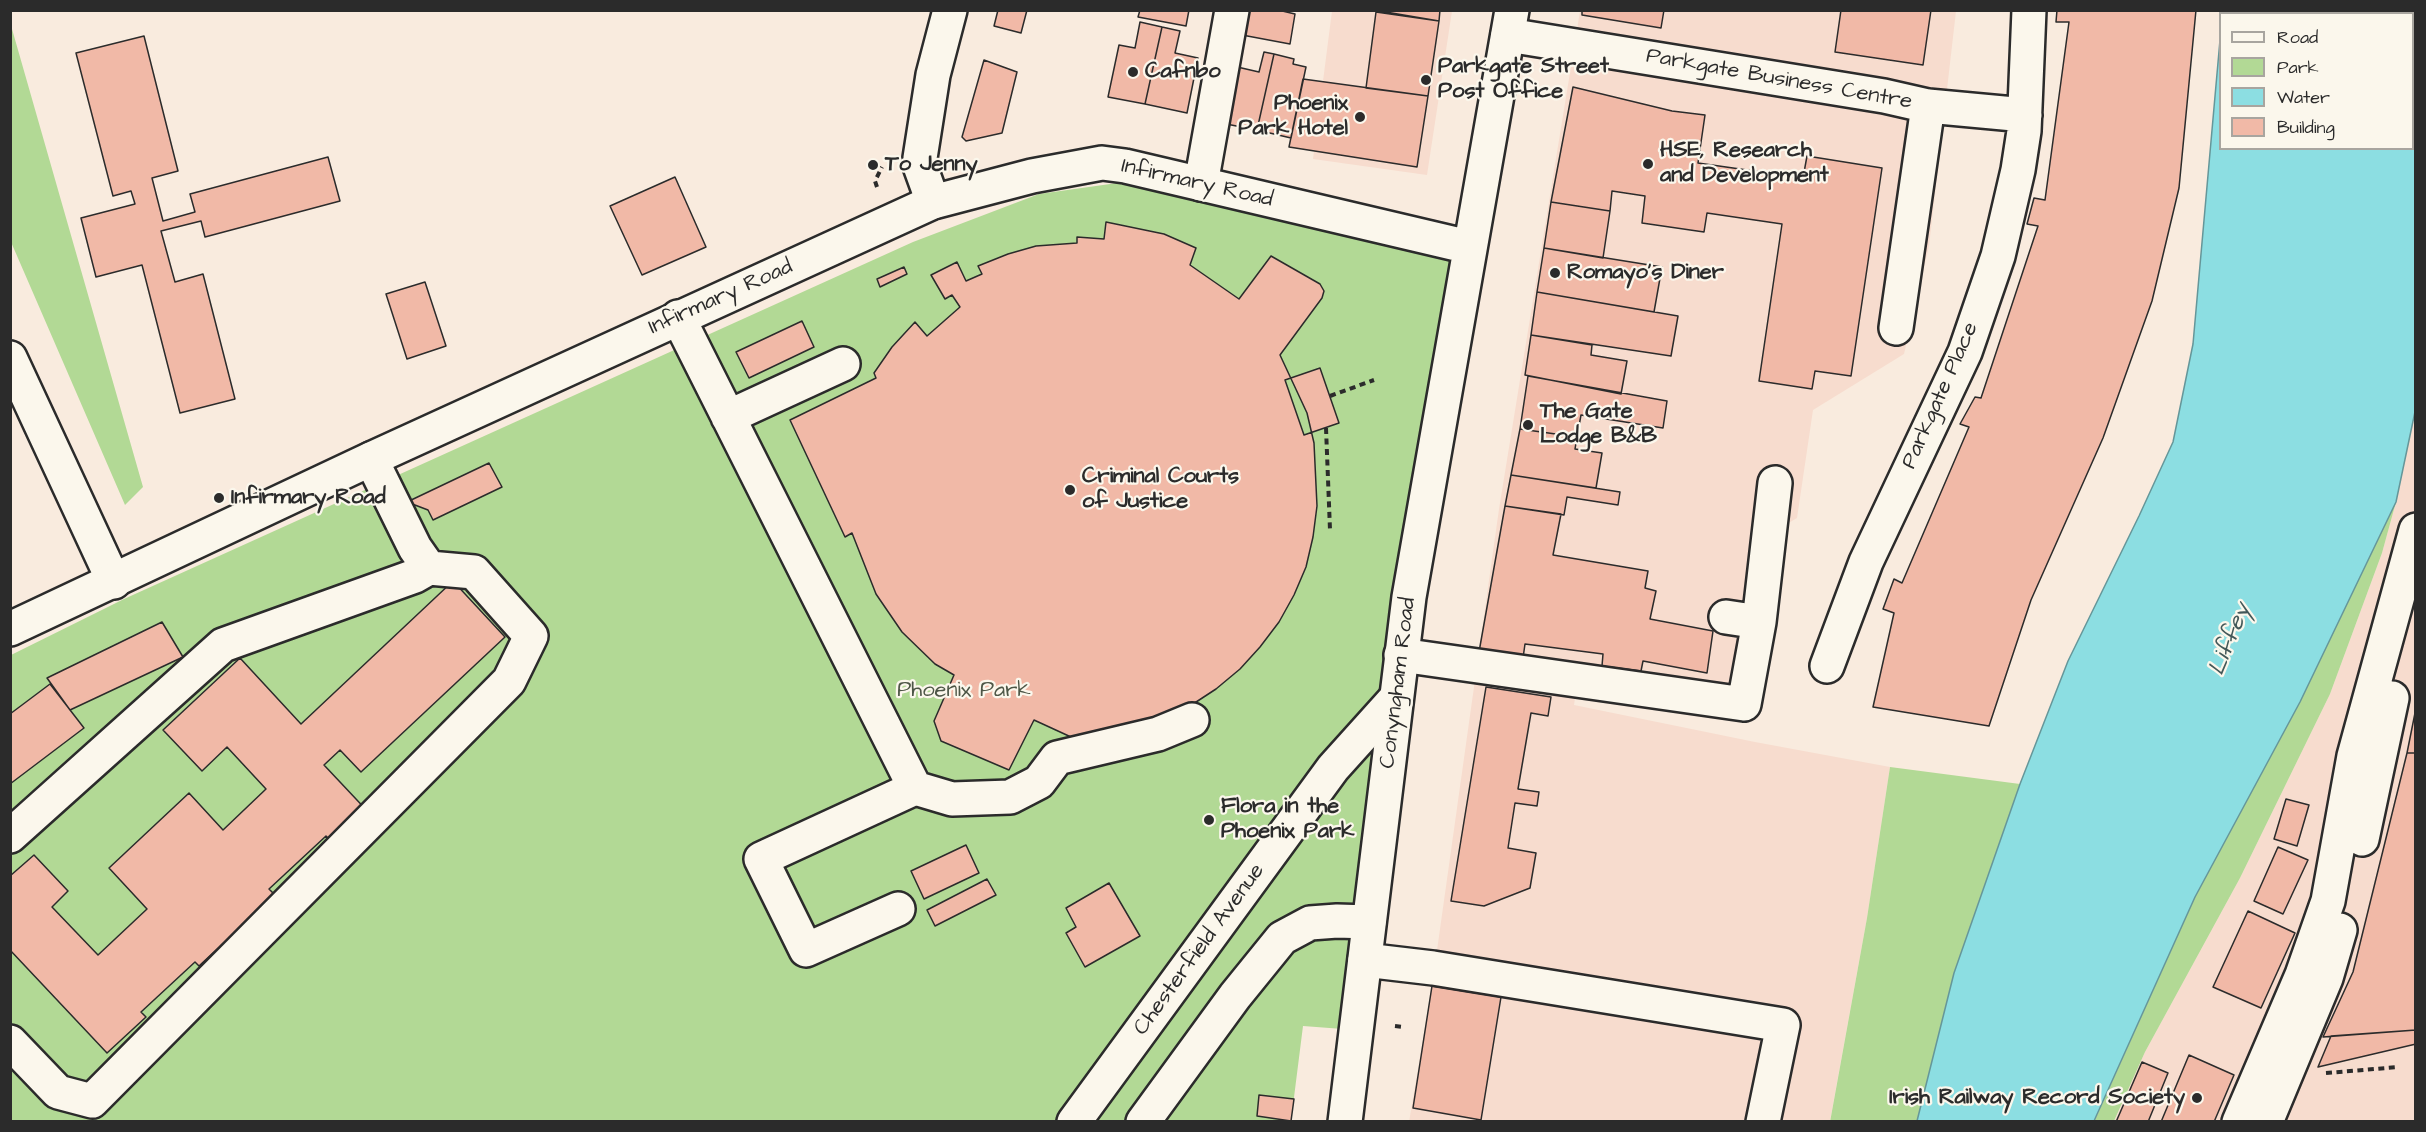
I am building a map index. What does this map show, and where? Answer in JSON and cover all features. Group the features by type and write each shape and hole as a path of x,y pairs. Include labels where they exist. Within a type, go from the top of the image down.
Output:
{"main road":[{"path":"933,202 920,166 920,158 933,75 950,10"},
{"path":"1201,184 1232,10"},
{"name":"Parkgate Place","path":"1827,666 1866,562 1965,352 1998,256 2018,170 2025,115 2029,10"},
{"name":"Parkgate Business Centre","path":"1510,23 1630,55 1884,96 1928,106"},
{"name":"Conyngham Road","path":"1345,1122 1409,597 1510,23"},
{"path":"1896,328 1928,106 2025,115"},
{"name":"Infirmary Road","path":"10,629 114,582 370,459 933,202 1032,176 1102,163 1469,247"},
{"path":"678,317 915,788"},
{"path":"10,358 114,582"},
{"path":"728,417 843,363"},
{"path":"370,459 415,548 422,572"},
{"path":"1401,655 1744,704 1759,622 1775,483"},
{"path":"2239,1122 2302,975 2328,901 2354,756 2415,530"},
{"path":"10,836 223,645 422,572 474,572 531,636 509,681 92,1101 58,1092 10,1042"},
{"path":"2266,1122 2326,978 2348,904 2415,597"},
{"path":"1726,617 1759,622"},
{"name":"Chesterfield Avenue","path":"1074,1122 1333,768 1396,698"},
{"path":"898,909 806,950 760,860 915,788 952,799 1010,797 1039,782 1057,758 1158,734 1192,720"},
{"path":"1143,1122 1235,996 1282,938 1310,923 1369,921"},
{"path":"1365,960 1445,970 1784,1025 1763,1122"}],"path":[{"path":"1330,396 1374,380"},
{"path":"1326,428 1330,530"},
{"path":"1395,1026 1404,1027"},
{"path":"2318,1074 2399,1067"}],"shaded area":[{"path":"1332,11 1452,11 1427,175 1313,159"},
{"path":"1580,11 1956,11 1929,246 1904,354 1813,410 1797,518 1758,541 1734,680 1718,692 1580,665 1574,705 1890,767 1867,918 1830,1121 1409,1122 1432,986 1499,509"},
{"path":"2415,407 2415,1121 2114,1122 2145,1052 2240,878 2330,694 2382,553 2396,502"}],"green space":[{"path":"10,22 143,487 125,505 11,242"},
{"name":"Phoenix Park","path":"1167,176 1469,247 1356,1030 1303,1026 1291,1121 11,1122 11,655 124,599 913,242 1039,194"},
{"path":"2396,502 2382,553 2330,694 2240,878 2145,1052 2114,1121 2094,1122 2195,897 2300,702"},
{"path":"1890,767 2020,784 1954,973 1917,1121 1830,1122 1867,918"}],"water":[{"name":"Liffey","path":"2415,11 2416,407 2396,502 2300,702 2195,897 2094,1121 1917,1121 1954,973 2020,784 2068,661 2173,442 2193,344 2219,51 2219,150 2414,150 2414,12 2223,12"}],"building":[{"path":"998,10 1027,10 1021,33 994,26"},
{"path":"1140,10 1189,10 1186,26 1138,17"},
{"path":"1247,10 1278,10 1295,14 1290,44 1242,35"},
{"path":"1374,10 1440,10 1439,21"},
{"path":"1582,10 1664,10 1661,28 1582,15"},
{"path":"1841,10 1931,10 1923,65 1835,52"},
{"path":"2057,10 2196,10 2179,188 2152,301 2103,438 2031,600 1989,726 1873,707 1894,613 1883,609 1894,579 1902,583 1969,427 1960,424 1975,397 1981,398 2038,226 2027,224 2034,198 2045,200 2069,22 2056,22"},
{"path":"1376,12 1439,21 1428,96 1366,88"},
{"name":"Cafnbo","path":"1140,22 1162,27 1145,104 1108,97 1119,45 1135,48"},
{"path":"1162,27 1180,31 1175,53 1198,58 1187,113 1145,104"},
{"path":"144,36 178,171 152,178 163,221 195,212 190,194 328,157 340,201 205,237 201,221 161,231 175,282 203,274 235,399 180,413 142,265 96,277 81,218 135,204 131,191 113,196 76,53"},
{"path":"1264,52 1274,54 1257,130 1221,123 1233,66 1259,72"},
{"path":"1274,54 1294,59 1293,64 1306,67 1291,138 1257,130"},
{"path":"984,60 1017,72 1002,133 966,141 962,137"},
{"name":"Phoenix Park Hotel","path":"1303,79 1428,96 1417,167 1289,147"},
{"path":"1573,87 1672,111 1705,115 1698,163 1803,178 1807,156 1882,168 1851,376 1815,371 1812,389 1759,381 1782,224 1707,213 1704,232 1642,223 1645,196 1612,191 1610,211 1551,202"},
{"path":"675,177 706,247 642,275 610,206"},
{"path":"1551,202 1610,211 1603,258 1544,248"},
{"name":"Criminal Courts of Justice","path":"1106,222 1164,234 1196,248 1190,265 1239,299 1271,256 1320,284 1324,291 1322,298 1280,355 1307,413 1314,443 1317,506 1313,537 1306,567 1279,622 1240,669 1216,689 1190,706 1132,728 1102,735 1071,737 1034,720 1009,770 941,741 934,721 954,675 935,664 902,632 876,594 852,533 845,537 790,420 876,378 874,373 892,347 915,322 927,336 960,307 952,295 945,299 931,275 957,262 966,281 982,274 978,266 1008,254 1036,246 1077,243 1077,237 1104,239"},
{"path":"1544,248 1662,267 1654,312 1537,292"},
{"path":"904,267 907,274 880,287 877,279"},
{"path":"425,282 446,346 407,359 386,294"},
{"path":"1537,292 1678,316 1671,356 1531,335"},
{"path":"802,321 814,347 749,378 736,352"},
{"path":"1531,335 1592,345 1591,355 1627,361 1621,394 1525,375"},
{"path":"1320,368 1339,423 1304,435 1285,380"},
{"path":"1528,376 1667,401 1663,428 1581,415 1577,437 1520,429"},
{"path":"1520,429 1577,437 1575,449 1602,453 1596,488 1511,475"},
{"path":"489,463 502,487 433,520 428,510 407,502"},
{"path":"1511,475 1620,492 1618,505 1567,497 1564,515 1505,506"},
{"path":"1505,506 1561,514 1553,555 1648,571 1645,588 1656,591 1650,619 1713,631 1707,673 1643,661 1641,671 1602,666 1603,654 1525,644 1523,658 1479,652"},
{"path":"453,581 505,637 361,772 340,750 324,765 372,816 338,848 326,836 269,889 275,895 199,966 195,962 141,1012 146,1017 107,1053 10,950 10,876 34,855 68,891 52,907 98,955 147,909 109,868 189,793 223,830 266,789 227,747 202,771 163,730 240,658 301,724"},
{"path":"162,622 183,657 70,710 47,678"},
{"path":"50,684 84,728 10,784 10,714"},
{"path":"1486,687 1551,697 1548,716 1531,713 1518,789 1539,792 1537,806 1515,803 1508,848 1536,853 1530,888 1484,906 1451,901"},
{"path":"2416,708 2416,753 2407,753"},
{"path":"2407,753 2416,753 2416,1030 2323,1037 2353,972"},
{"path":"2286,799 2309,805 2297,846 2274,839"},
{"path":"966,845 979,873 924,899 911,871"},
{"path":"2278,847 2308,860 2283,914 2254,901"},
{"path":"987,879 996,895 935,926 927,910"},
{"path":"1109,883 1140,936 1085,967 1066,933 1076,927 1066,908"},
{"path":"2248,911 2295,933 2261,1008 2213,987"},
{"path":"1432,986 1501,997 1481,1120 1413,1108"},
{"path":"2416,1030 2416,1044 2318,1067 2331,1036"},
{"name":"Irish Railway Record Society","path":"2189,1055 2234,1075 2214,1122 2161,1122"},
{"path":"2142,1062 2168,1073 2148,1122 2116,1122"},
{"path":"1259,1095 1294,1099 1291,1121 1257,1116"}],"place":[{"name":"Cafnbo","path":"1133,72"},
{"name":"Parkgate Street Post Office","path":"1426,80"},
{"name":"Phoenix Park Hotel","path":"1360,117"},
{"name":"HSE, Research and Development","path":"1648,164"},
{"name":"To Jenny","path":"873,165"},
{"name":"Romayo's Diner","path":"1555,273"},
{"name":"The Gate Lodge B&B","path":"1528,425"},
{"name":"Criminal Courts of Justice","path":"1070,490"},
{"name":"Infirmary Road","path":"219,498"},
{"name":"Flora in the Phoenix Park","path":"1209,820"},
{"name":"Irish Railway Record Society","path":"2197,1098"}]}
